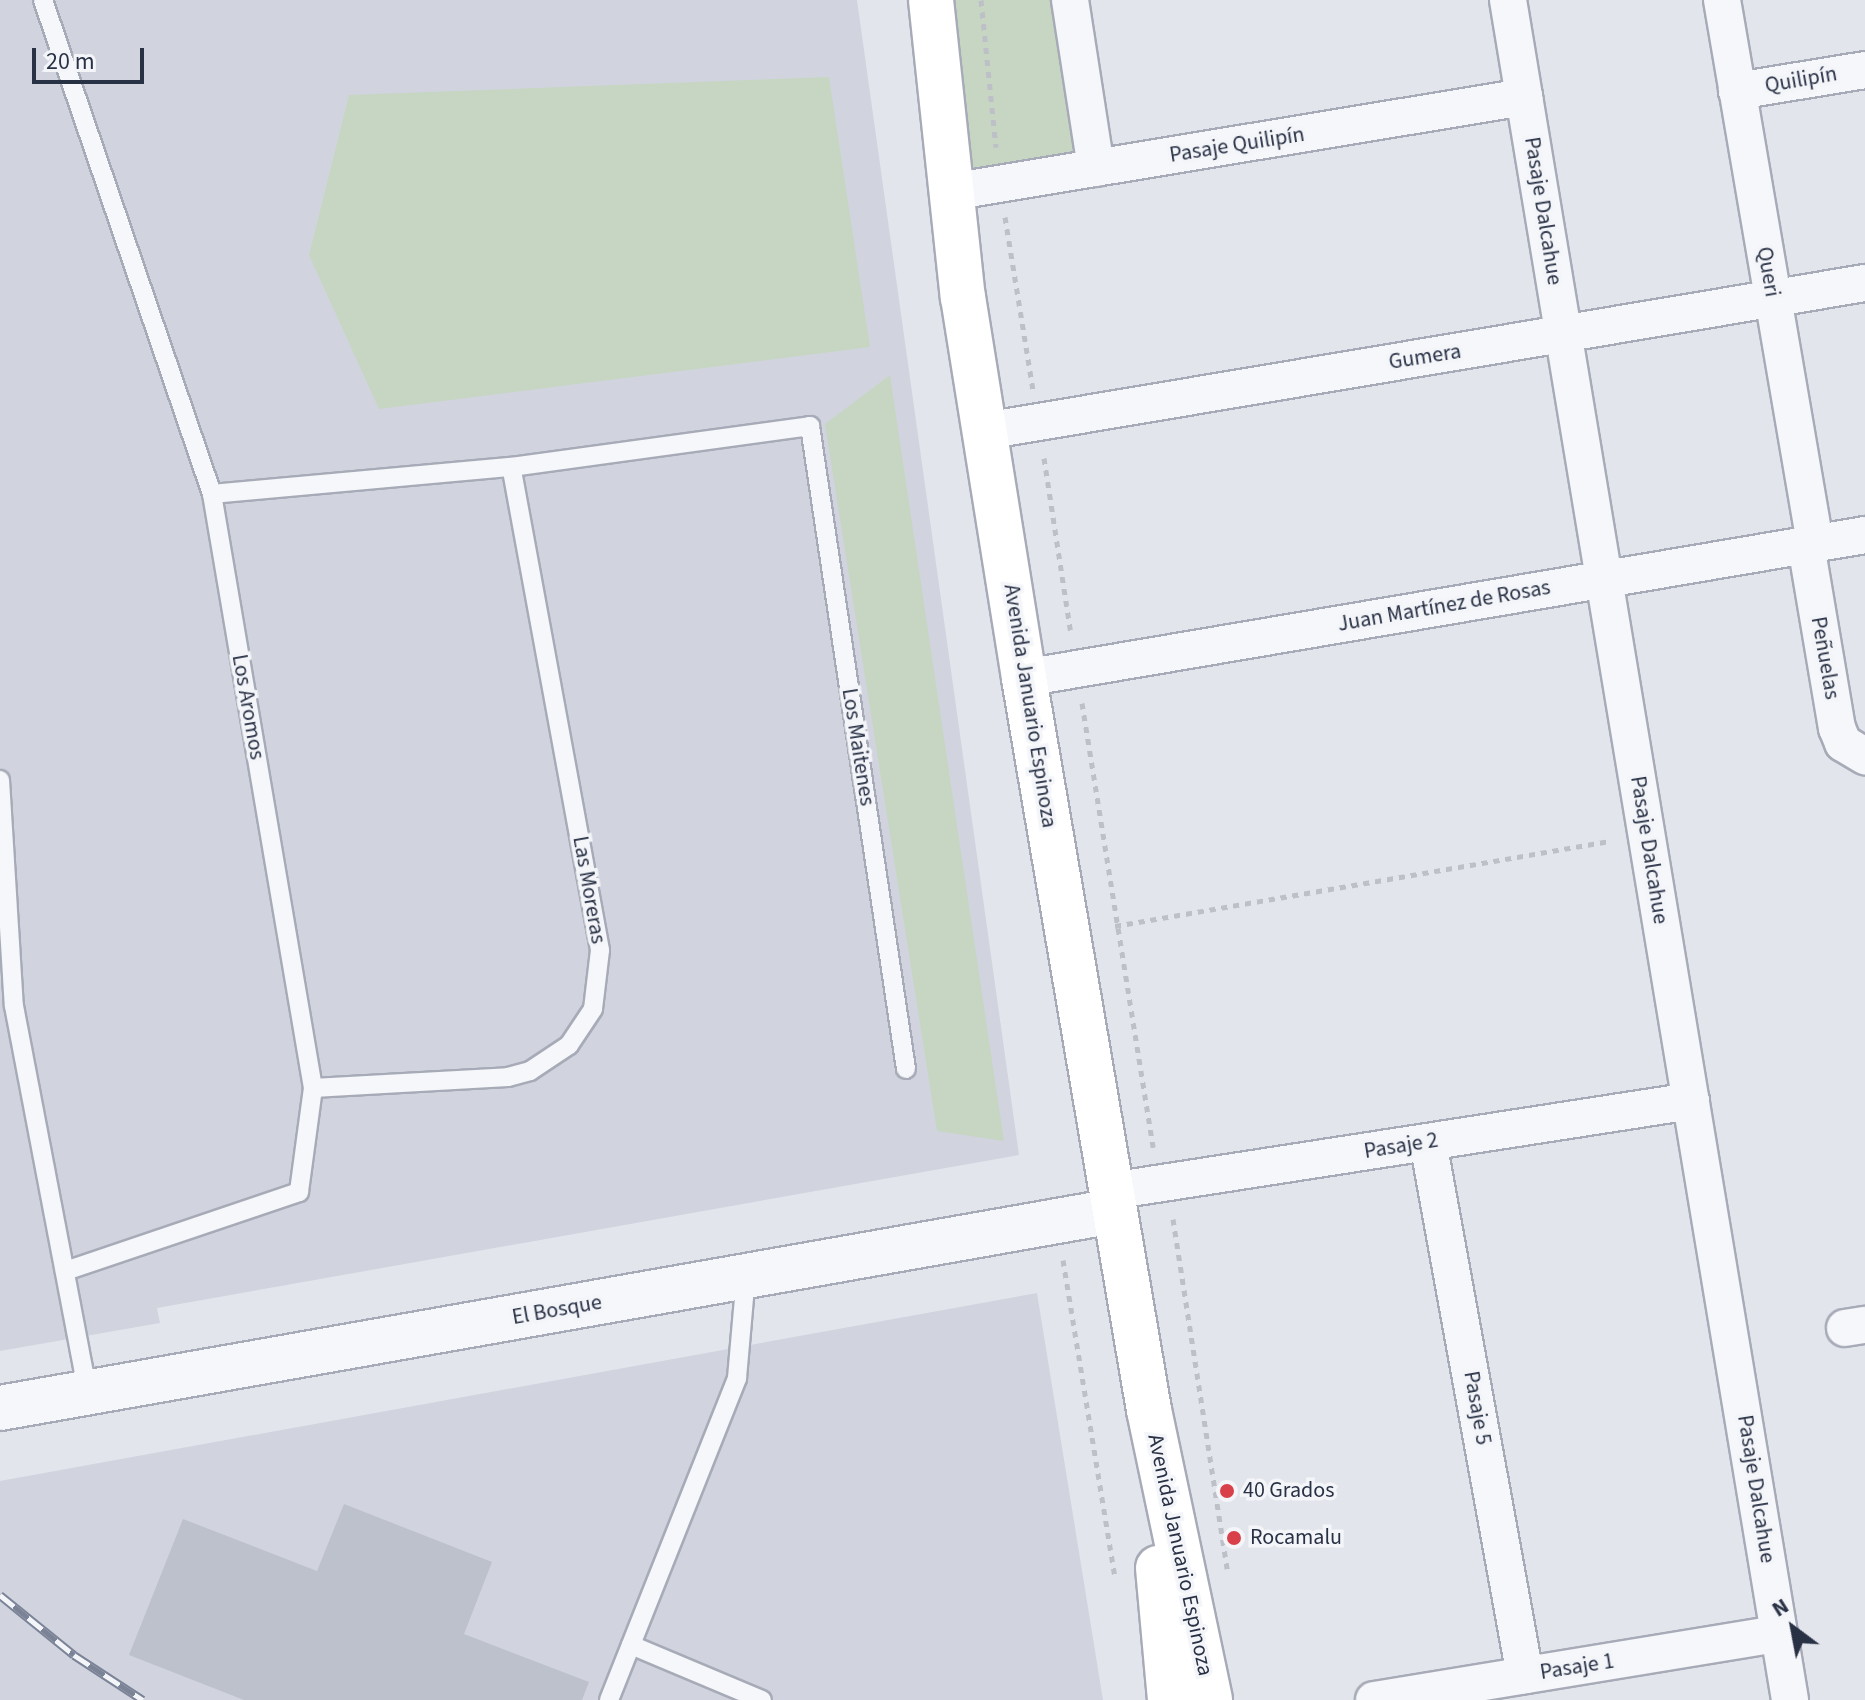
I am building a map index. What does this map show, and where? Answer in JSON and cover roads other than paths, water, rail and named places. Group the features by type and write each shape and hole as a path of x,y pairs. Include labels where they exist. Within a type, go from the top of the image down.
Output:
{"main road":[{"name":"Avenida Januario Espinoza","path":"931,0 950,192 1024,678 1149,1410 1210,1700"},
{"name":"Avenida Januario Espinoza","path":"1149,1410 1170,1700"}],"street":[{"path":"1070,0 1096,168"},
{"name":"Pasaje Dalcahue","path":"1508,0 1790,1700"},
{"name":"Queri","path":"1722,0 1811,544"},
{"name":"Quilipín","path":"1737,91 1865,70"},
{"name":"Pasaje Quilipín","path":"950,192 1524,97"},
{"name":"Gumera","path":"985,431 1865,283"},
{"name":"Juan Martínez de Rosas","path":"1024,678 1865,535"},
{"name":"Peñuelas","path":"1811,544 1837,728 1843,743 1865,756"},
{"name":"Pasaje 2","path":"1114,1209 1158,1183 1691,1101"},
{"name":"Pasaje 5","path":"1428,1142 1525,1675"},
{"name":"El Bosque","path":"0,1408 1114,1209"},
{"name":"Pasaje 1","path":"1374,1700 1779,1634"}],"lane":[{"name":"Los Aromos","path":"43,0 212,494 313,1088 299,1192 65,1271"},
{"name":"Los Maitenes","path":"511,467 810,426 906,1069"},
{"path":"212,494 511,467"},
{"name":"Las Moreras","path":"313,1088 508,1077 530,1071 569,1045 596,999 600,950 511,467"},
{"path":"0,780 14,1006 88,1393"},
{"path":"609,1700 737,1378 746,1276"},
{"path":"631,1645 762,1700"}],"railway":[{"path":"0,1595 74,1655 143,1700"}],"place":[{"name":"40 Grados","path":"1227,1491"},
{"name":"Rocamalu","path":"1234,1538"}]}
